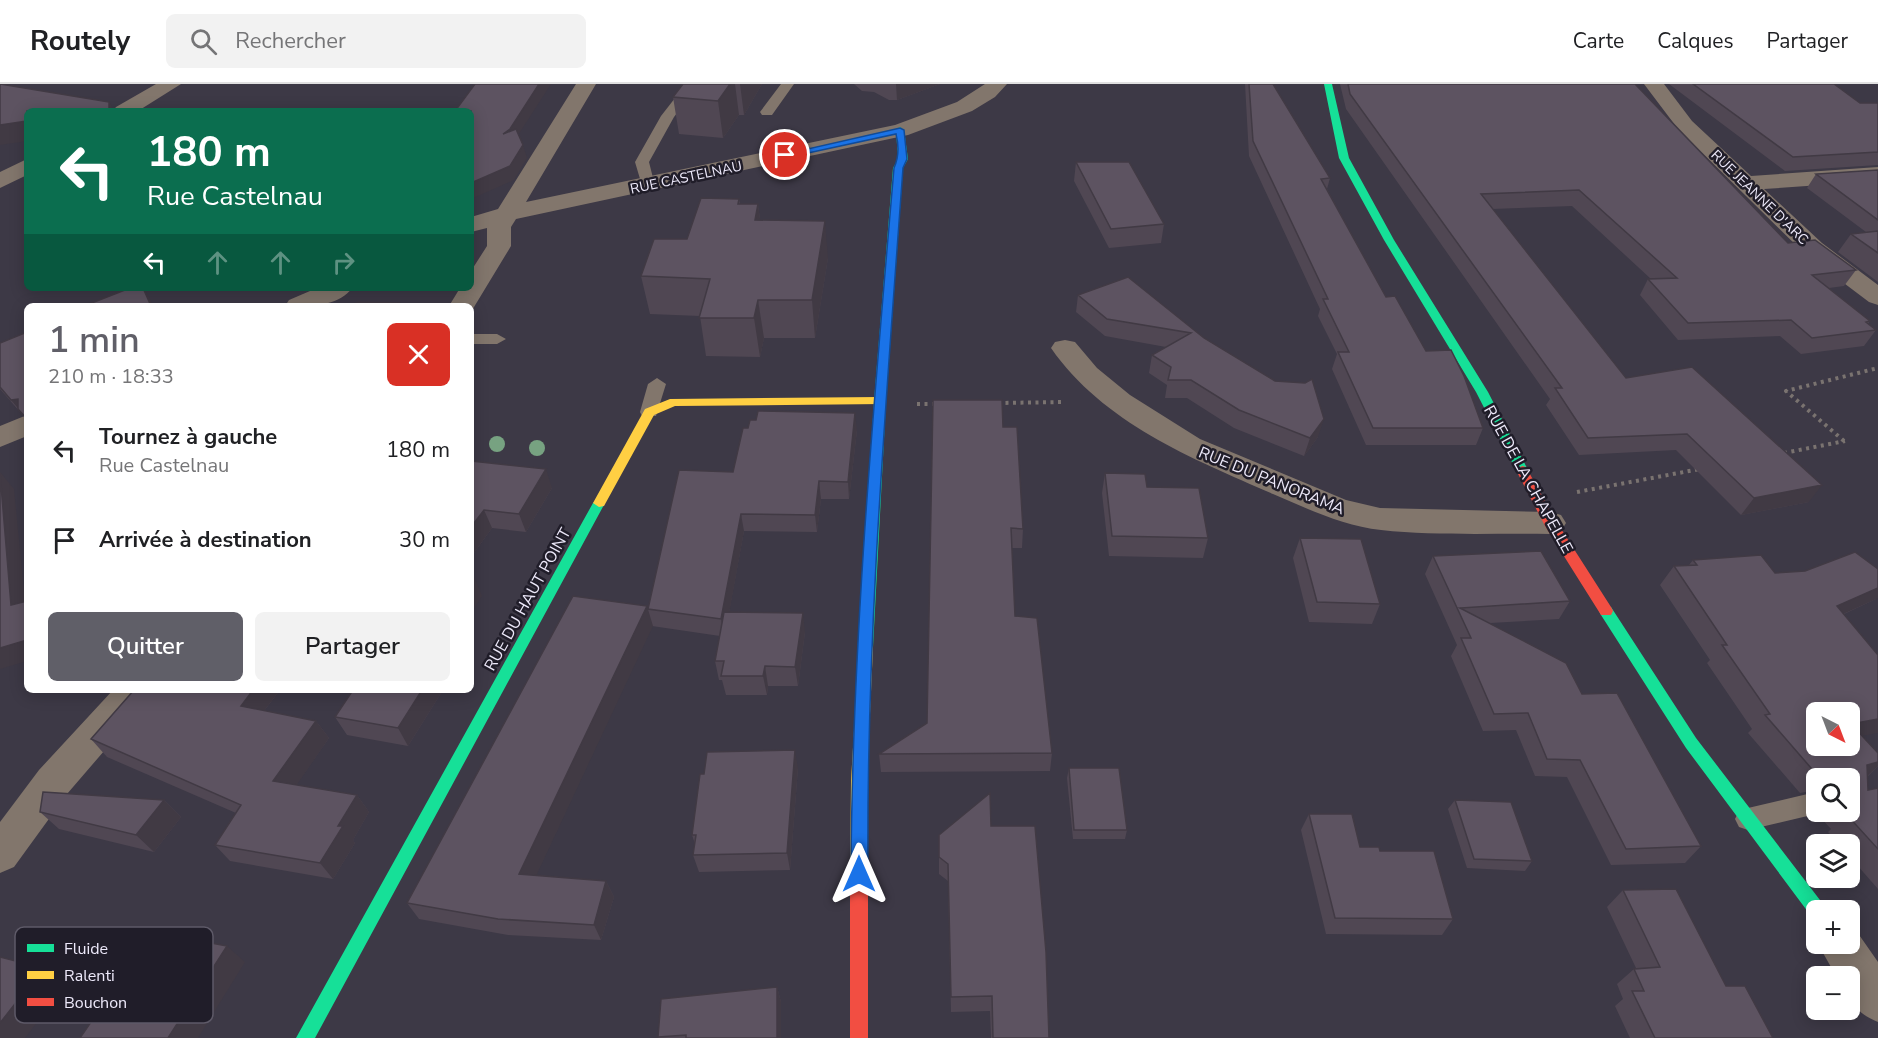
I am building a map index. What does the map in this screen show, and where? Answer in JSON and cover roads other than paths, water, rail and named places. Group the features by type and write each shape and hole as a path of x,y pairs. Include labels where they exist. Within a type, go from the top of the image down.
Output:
{"street":[{"path":"128,108 171,84"},
{"path":"474,287 499,246 499,227 586,84"},
{"name":"RUE CASTELNAU","path":"474,224 509,213 648,186 900,130 960,108 990,92 998,84"},
{"name":"RUE DE LA CHAPELLE","path":"1328,84 1344,158 1389,240 1482,392 1550,523 1691,743 1809,900"},
{"name":"RUE JEANNE D'ARC","path":"1654,84 1685,125 1748,183 1813,248 1878,297"},
{"path":"859,1038 859,781 880,401 898,168 903,159 900,130"},
{"path":"1,180 24,168"},
{"path":"1748,183 1878,174"},
{"path":"305,303 332,291"},
{"name":"RUE DU PANORAMA","path":"1065,348 1106,390 1189,446 1338,509 1380,519 1550,523"},
{"path":"649,412 674,402 880,401"},
{"name":"RUE DU HAUT POINT","path":"305,1038 649,412"},
{"path":"0,437 24,426"},
{"path":"0,854 53,782 132,693"},
{"path":"1846,954 1878,1000"}],"lane":[{"path":"648,186 642,162 668,116 693,84"},
{"path":"767,112 788,84"},
{"path":"474,339 497,339"},
{"path":"649,412 657,384"},
{"path":"1748,819 1806,805"}]}
